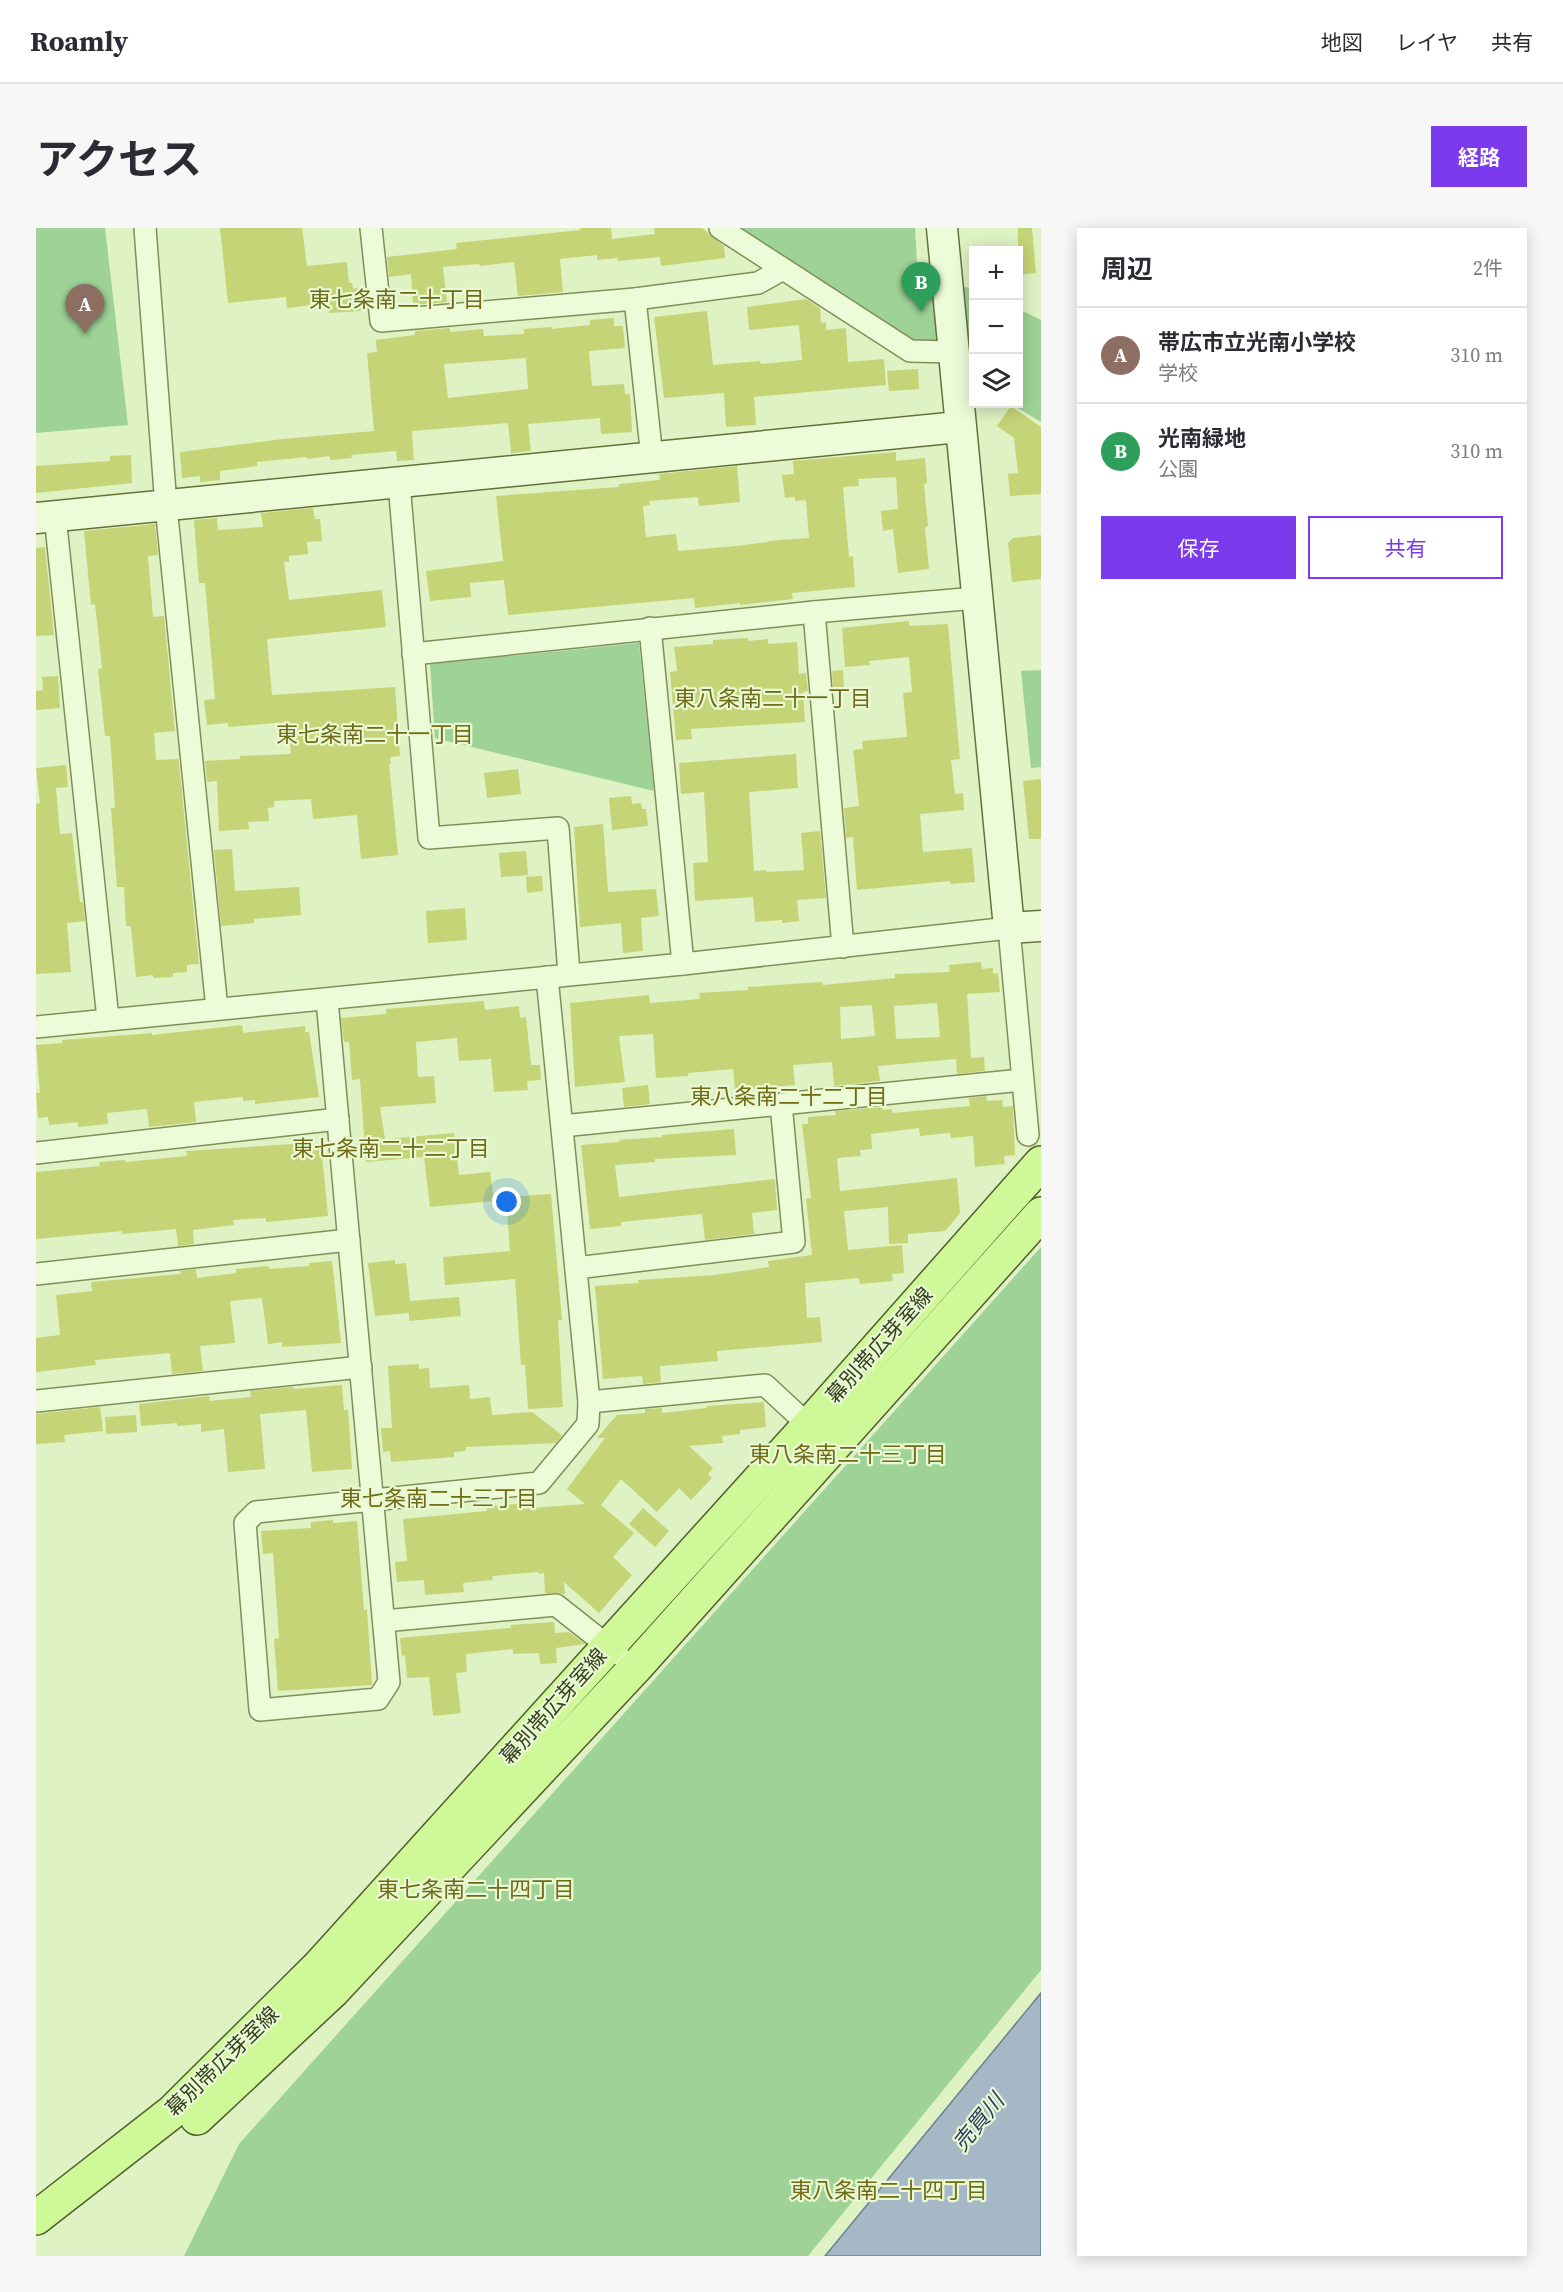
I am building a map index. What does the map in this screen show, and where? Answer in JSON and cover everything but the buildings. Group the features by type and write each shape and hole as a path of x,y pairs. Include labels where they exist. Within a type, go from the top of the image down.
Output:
{"main road":[{"name":"幕別帯広芽室線","path":"36,2244 189,2126 333,1991 636,1668 820,1436 1035,1149"},
{"name":"幕別帯広芽室線","path":"36,2218 172,2112 318,1967 607,1645 1041,1214"}],"street":[{"path":"145,228 166,506 217,1009"},
{"path":"371,228 381,321 635,299 758,282 783,269"},
{"path":"720,228 910,351 952,352"},
{"path":"942,228 1022,1080 1035,1149"},
{"path":"635,299 652,458"},
{"path":"108,1019 46,517 959,427"},
{"path":"399,483 429,838 558,828 569,974"},
{"path":"413,654 650,628 976,598"},
{"path":"813,612 843,947"},
{"path":"650,628 683,964"},
{"path":"36,1027 327,1000 1041,926"},
{"path":"327,1000 361,1367 373,1500 384,1621 390,1682 378,1699 260,1710 245,1523 256,1512 373,1500 539,1484 588,1424 589,1402 546,976"},
{"path":"562,1126 1022,1080"},
{"path":"576,1268 794,1242 781,1104"},
{"path":"36,1153 338,1119"},
{"path":"36,1274 349,1240"},
{"path":"36,1401 361,1367"},
{"path":"589,1402 765,1385 820,1436"},
{"path":"384,1621 556,1605 636,1668"}],"green space":[{"path":"36,228 105,228 128,425 36,433"},
{"path":"738,228 915,228 918,282 969,288 969,377"},
{"path":"1023,311 1041,320 1041,422 1018,408 1023,408"},
{"path":"639,643 654,791 435,738 430,664"},
{"path":"1041,670 1041,767 1031,768 1021,671"},
{"path":"1041,1247 1041,1970 808,2256 184,2256 239,2144"}],"water":[{"name":"売買川","path":"1041,1993 1041,2256 825,2256"}],"place":[{"name":"光南緑地","path":"921,312"},
{"name":"帯広市立光南小学校","path":"85,334"}],"district":[{"name":"東七条南二十丁目","path":"397,299"},
{"name":"東八条南二十一丁目","path":"773,698"},
{"name":"東七条南二十一丁目","path":"375,734"},
{"name":"東八条南二十二丁目","path":"789,1096"},
{"name":"東七条南二十二丁目","path":"391,1148"},
{"name":"東八条南二十三丁目","path":"848,1454"},
{"name":"東七条南二十三丁目","path":"439,1498"},
{"name":"東七条南二十四丁目","path":"476,1889"},
{"name":"東八条南二十四丁目","path":"889,2190"}]}
